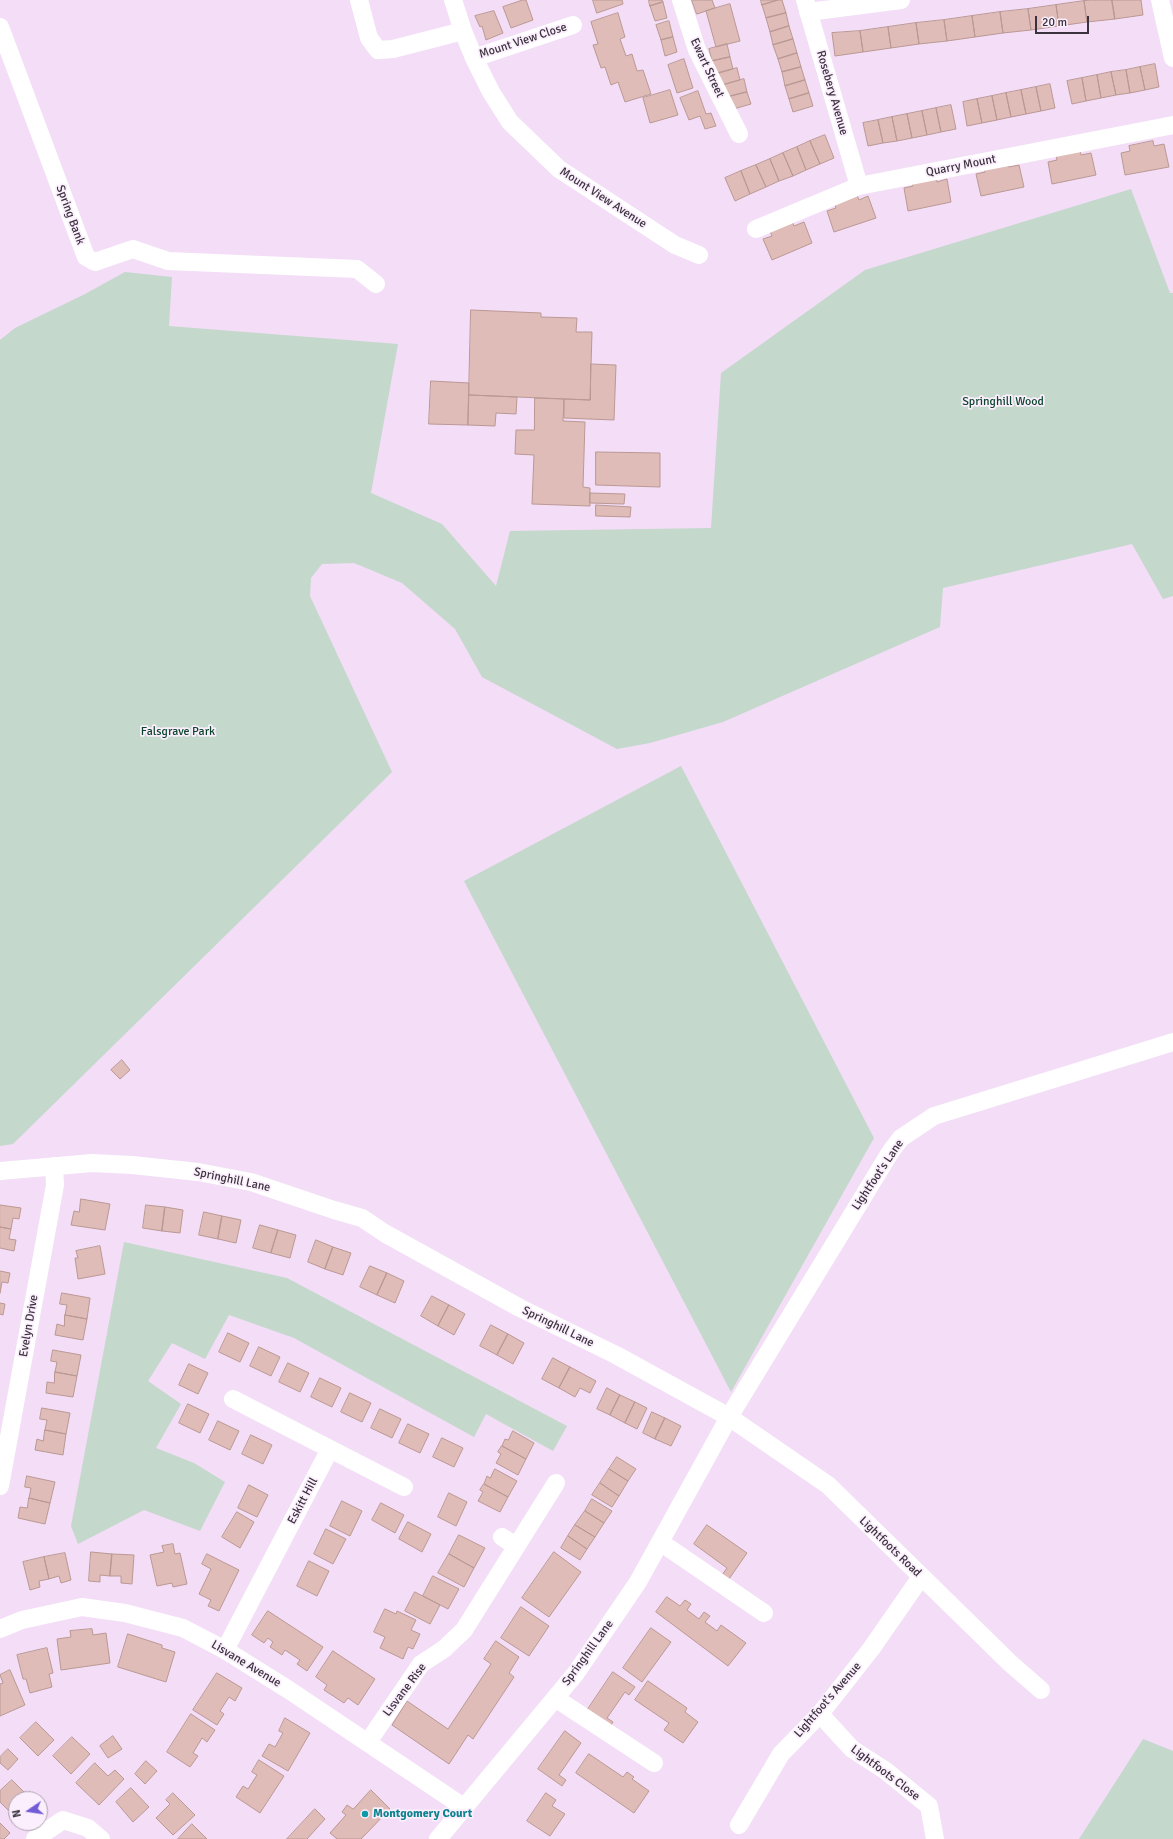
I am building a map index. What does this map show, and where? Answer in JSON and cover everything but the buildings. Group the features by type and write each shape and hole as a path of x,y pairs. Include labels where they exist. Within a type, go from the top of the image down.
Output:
{"street":[{"path":"359,0 369,38 378,50 393,49 463,30"},
{"name":"Mount View Avenue","path":"453,0 474,58 491,92 510,122 559,169 675,244 699,254"},
{"name":"Ewart Street","path":"681,0 697,50 739,134"},
{"path":"806,6 901,0"},
{"path":"1160,0 1173,58"},
{"name":"Rosebery Avenue","path":"806,6 859,186"},
{"name":"Mount View Close","path":"474,58 573,25"},
{"name":"Spring Bank","path":"0,27 86,257 95,262 133,249 168,261 357,269 376,284"},
{"name":"Quarry Mount","path":"756,229 859,186 1173,125"},
{"name":"Lightfoot's Lane","path":"729,1417 901,1138 934,1116 1173,1042"},
{"name":"Springhill Lane","path":"0,1171 92,1163 132,1165 198,1172 251,1182 362,1218 386,1234 520,1308 616,1355 729,1417 638,1582 576,1673 438,1839"},
{"name":"Evelyn Drive","path":"0,1486 5,1428 55,1184 54,1166"},
{"path":"233,1399 404,1487"},
{"name":"Lightfoots Road","path":"729,1417 828,1485 921,1577 1040,1690"},
{"name":"Eskitt Hill","path":"225,1650 330,1449"},
{"name":"Lisvane Rise","path":"368,1742 421,1664 444,1648 464,1630 509,1541 556,1483"},
{"path":"660,1542 764,1614"},
{"name":"Lightfoot's Avenue","path":"739,1825 781,1754 820,1714 871,1649 921,1577"},
{"name":"Lisvane Avenue","path":"0,1630 22,1620 82,1607 125,1613 183,1628 225,1650 368,1742 465,1808"},
{"path":"555,1698 654,1764"},
{"name":"Lightfoots Close","path":"820,1714 852,1749 886,1771 929,1806 935,1839"},
{"path":"35,1839 63,1820 88,1828 101,1839"}],"green space":[{"name":"Springhill Wood","path":"1131,189 1170,293 1173,293 1173,596 1163,599 1132,544 943,588 940,627 723,722 650,743 617,749 482,677 455,629 402,583 354,563 322,564 311,578 310,596 392,772 13,1144 0,1146 0,340 15,328 85,294 125,272 172,277 169,326 398,344 371,493 442,524 496,586 510,531 711,528 721,373 865,270"},
{"path":"681,766 874,1138 731,1392 464,881"},
{"path":"124,1242 287,1278 567,1426 553,1451 486,1414 474,1437 294,1338 229,1315 205,1359 172,1343 148,1381 181,1404 156,1448 194,1463 225,1482 200,1531 144,1510 78,1544 71,1526"},
{"path":"1143,1739 1173,1751 1173,1839 1079,1839"}],"place":[{"name":"Montgomery Court","path":"365,1814"}],"park label":[{"name":"Falsgrave Park","path":"178,732"}]}
